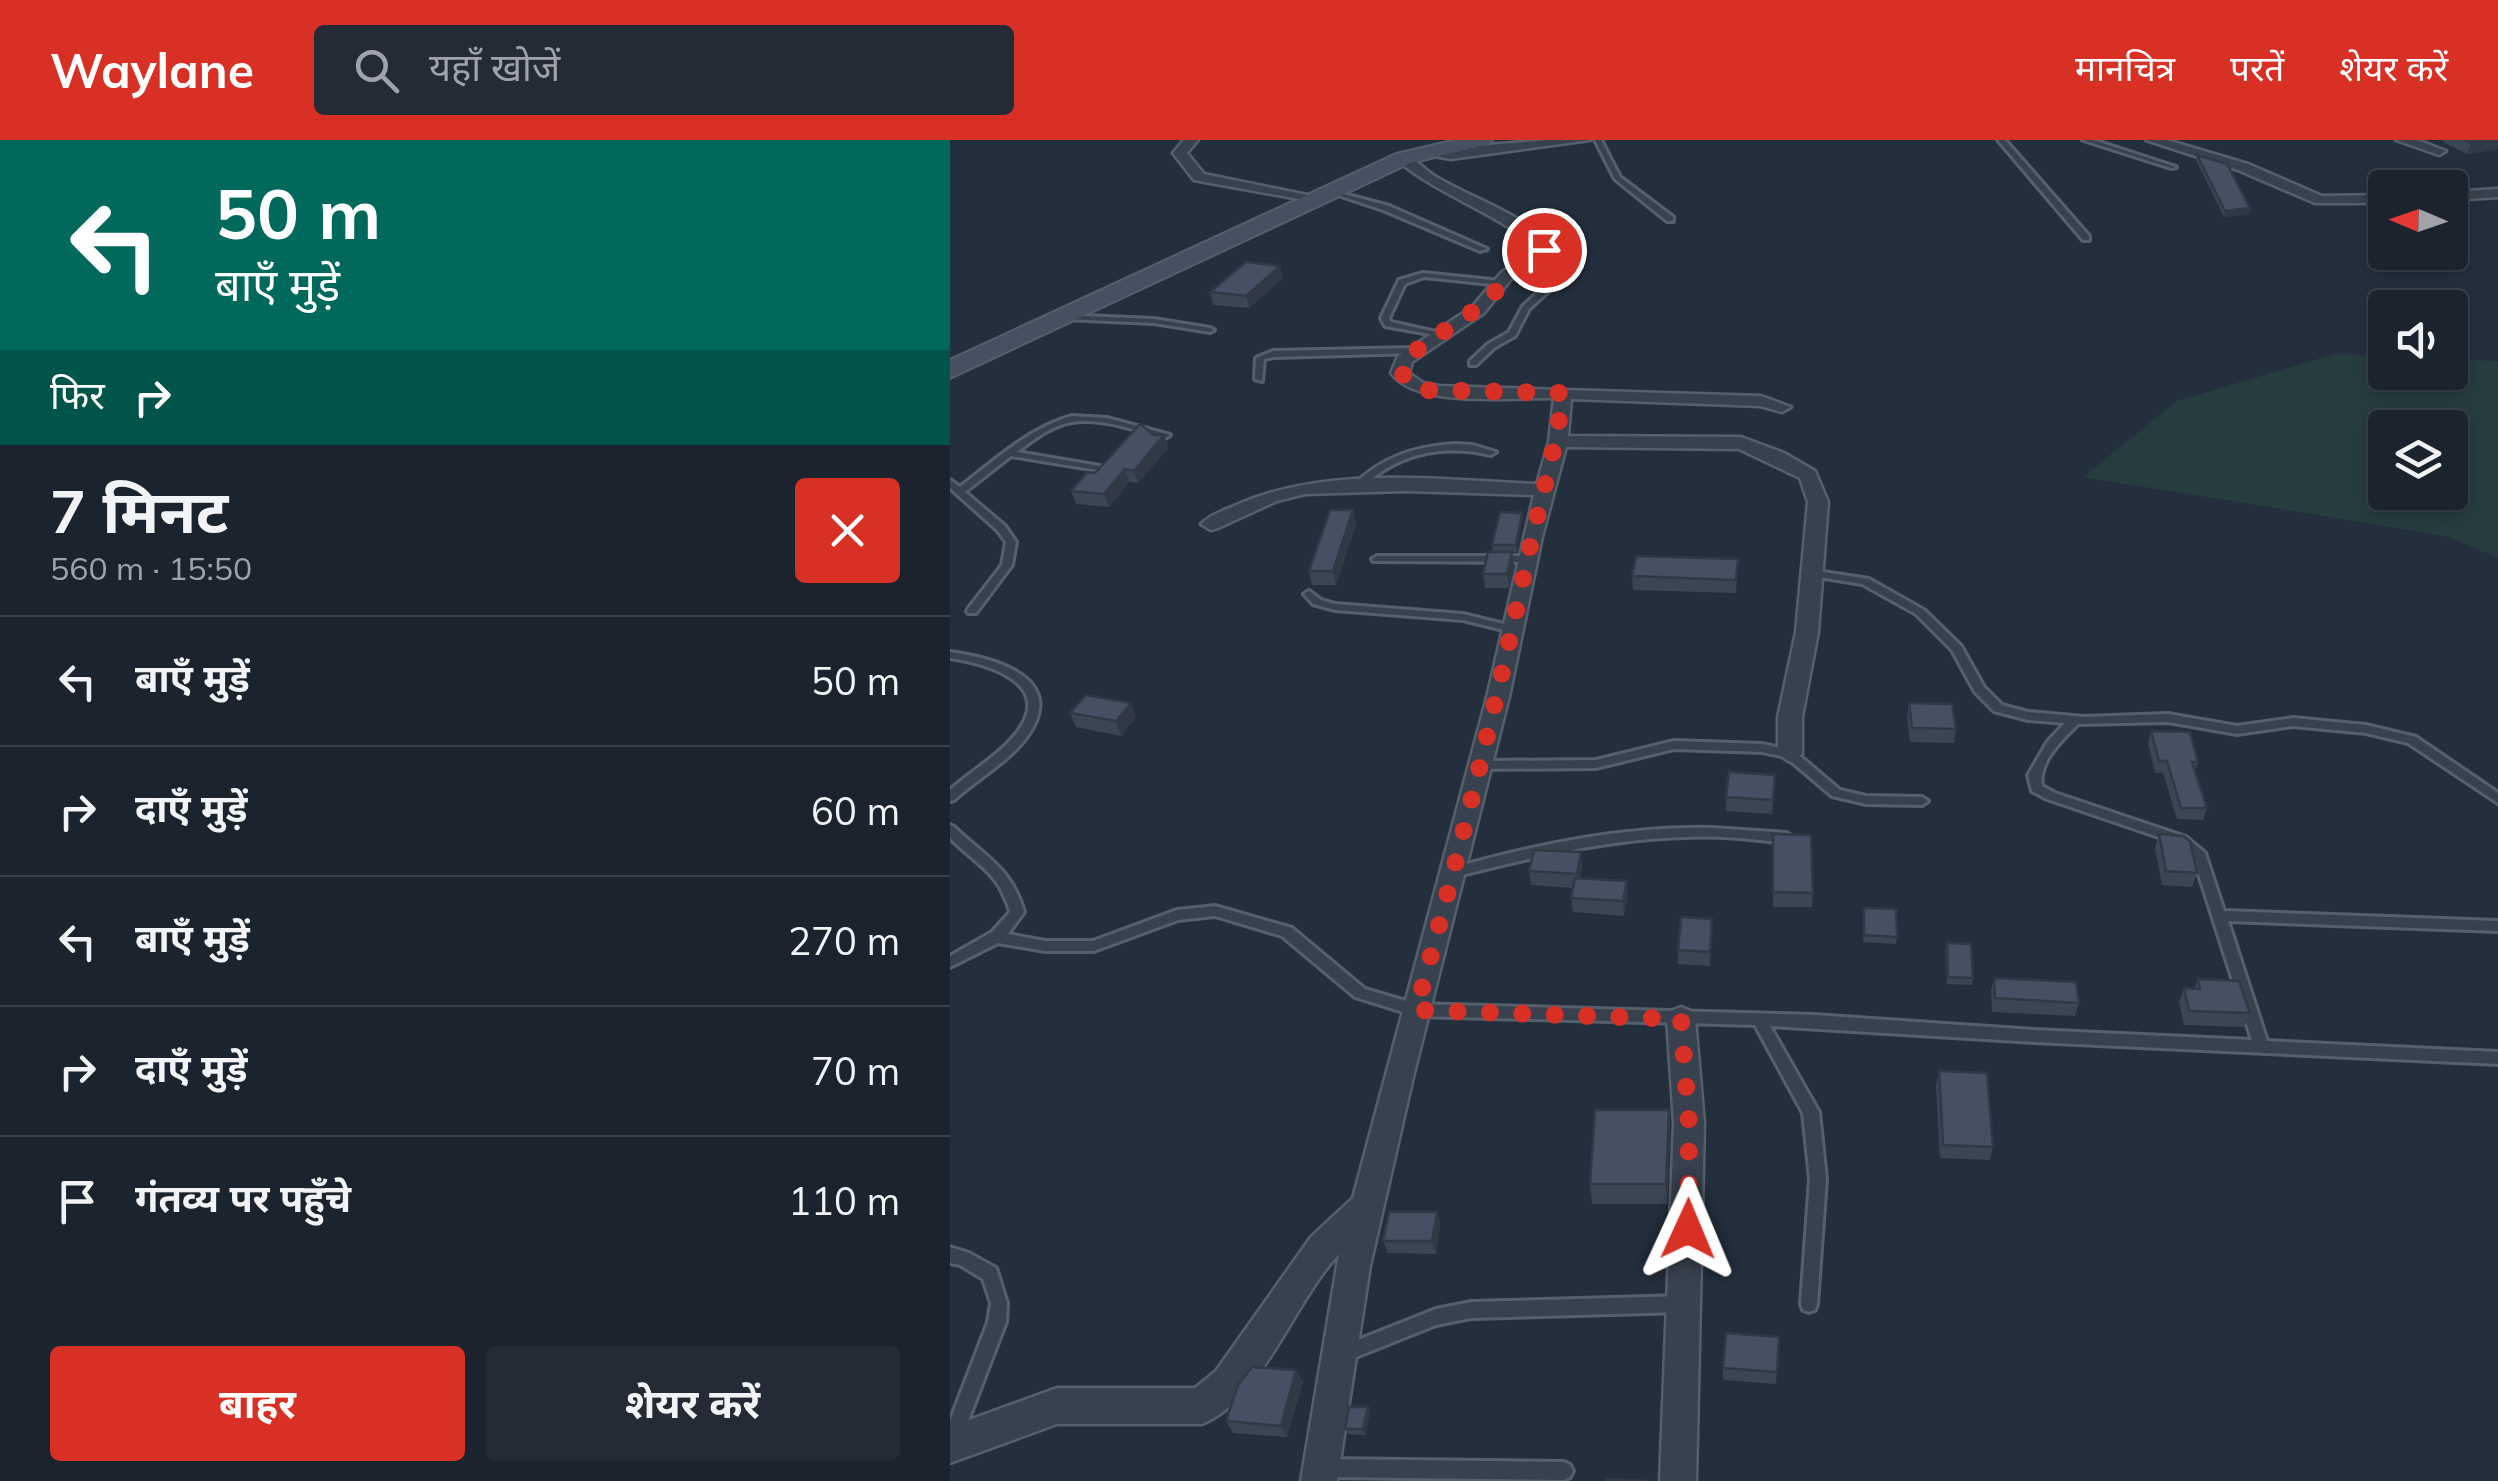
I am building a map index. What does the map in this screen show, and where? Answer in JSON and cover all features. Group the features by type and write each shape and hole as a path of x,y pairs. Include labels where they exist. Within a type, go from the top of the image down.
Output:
{"main road":[{"path":"950,370 1323,194 1443,146"}],"street":[{"path":"1191,140 1180,152 1199,177 1323,194"},
{"path":"1583,140 1451,154 1443,146 1430,180 1487,206 1546,246 1541,254 1511,272 1478,310 1404,360 1400,374 1422,390 1761,401 1782,407"},
{"path":"2153,140 2243,167 2320,200 2368,199"},
{"path":"2403,140 2439,151"},
{"path":"2468,195 2498,194"},
{"path":"1320,1475 1368,1205 1481,765 1558,440 1563,393"},
{"path":"1558,440 1731,442 1749,445 1808,475 1818,502 1806,632 1790,717 1790,754"},
{"path":"1211,524 1288,491 1358,486 1544,490"},
{"path":"1678,1481 1689,1123 1681,1019"},
{"path":"950,1444 1057,1406 1202,1406 1228,1384 1322,1248 1368,1205"}],"lane":[{"path":"1598,140 1617,178 1670,219"},
{"path":"2001,140 2086,238"},
{"path":"2086,140 2173,167"},
{"path":"1323,194 1386,208 1483,249"},
{"path":"1473,362 1490,346 1512,334 1526,308 1560,277 1561,265 1541,254"},
{"path":"1440,334 1388,324 1385,318 1402,282 1415,276 1434,275 1501,283"},
{"path":"1060,317 1154,321 1210,330"},
{"path":"1260,378 1260,358 1273,354 1414,352"},
{"path":"972,611 1007,565 1011,542 955,487 1068,420 1091,420 1165,435"},
{"path":"1358,486 1374,468 1402,455 1459,447 1491,452"},
{"path":"1013,454 1100,469"},
{"path":"1377,559 1527,559"},
{"path":"1810,573 1865,581 1920,612 1957,648 1988,701 1998,708 2074,721 2168,718 2237,730 2293,722 2366,729 2412,740 2498,799"},
{"path":"1309,594 1317,602 1334,607 1463,617 1512,629"},
{"path":"950,655 978,658 1016,674 1028,685 1034,713 1019,740 950,797"},
{"path":"2074,721 2052,744 2034,775 2036,788 2192,847 2204,862 2261,1045"},
{"path":"1481,765 1614,762 1674,745 1762,748 1790,754 1836,793 1866,800 1922,801"},
{"path":"950,830 1010,885 1017,912 996,937 950,962"},
{"path":"1454,872 1555,846 1641,836 1687,832 1798,838"},
{"path":"996,937 1045,946 1094,946 1176,914 1216,912 1286,932 1360,993 1416,1010 1759,1020 2498,1058"},
{"path":"2220,916 2498,926"},
{"path":"1759,1020 1811,1112 1817,1146 1809,1304"},
{"path":"950,1255 990,1274 1000,1303 997,1322 950,1444"},
{"path":"1339,1356 1418,1324 1471,1310 1686,1304"},
{"path":"1320,1475 1564,1471"}],"green space":[{"path":"2335,354 2368,355 2368,390 2468,390 2468,360 2498,361 2498,558 2446,536 2083,477 2177,401"}],"building":[{"path":"2197,155 2227,164 2250,208 2225,211"},
{"path":"1246,262 1280,266 1246,296 1210,292"},
{"path":"1140,424 1154,435 1164,435 1134,471 1125,469 1104,494 1071,491 1087,472 1095,473"},
{"path":"1330,510 1353,510 1333,571 1309,571"},
{"path":"1500,512 1522,513 1516,545 1492,545"},
{"path":"1488,552 1512,552 1507,574 1483,574"},
{"path":"1636,556 1738,559 1736,580 1632,576"},
{"path":"1086,695 1131,703 1116,721 1070,713"},
{"path":"1909,703 1952,704 1956,729 1912,728"},
{"path":"2151,731 2190,732 2198,762 2192,762 2207,808 2181,808 2167,761 2159,761"},
{"path":"1729,772 1775,775 1773,800 1726,797"},
{"path":"1773,834 1811,835 1813,893 1773,892"},
{"path":"2159,834 2183,836 2190,841 2197,873 2166,871"},
{"path":"1534,850 1581,852 1577,874 1529,871"},
{"path":"1575,878 1627,881 1623,901 1571,898"},
{"path":"1864,908 1896,909 1897,937 1864,935"},
{"path":"1681,917 1712,919 1710,952 1678,950"},
{"path":"1947,943 1971,944 1973,978 1948,977"},
{"path":"1994,978 2076,982 2079,1003 1995,998"},
{"path":"2198,979 2239,981 2250,1013 2189,1011 2184,988 2200,989"},
{"path":"1939,1071 1987,1073 1993,1147 1943,1145"},
{"path":"1595,1110 1669,1110 1666,1184 1590,1184"},
{"path":"1389,1212 1437,1212 1432,1241 1383,1241"},
{"path":"1726,1333 1779,1337 1777,1372 1723,1368"},
{"path":"1252,1367 1296,1370 1281,1426 1226,1421 1238,1385"},
{"path":"1349,1407 1368,1407 1363,1429 1345,1429"}],"route":[{"path":"1544,250 1511,272 1488,301 1414,352 1401,367 1400,374 1405,380 1422,390 1563,393 1558,440 1532,537 1498,698 1416,1010 1681,1019 1689,1123 1688,1229"}]}
